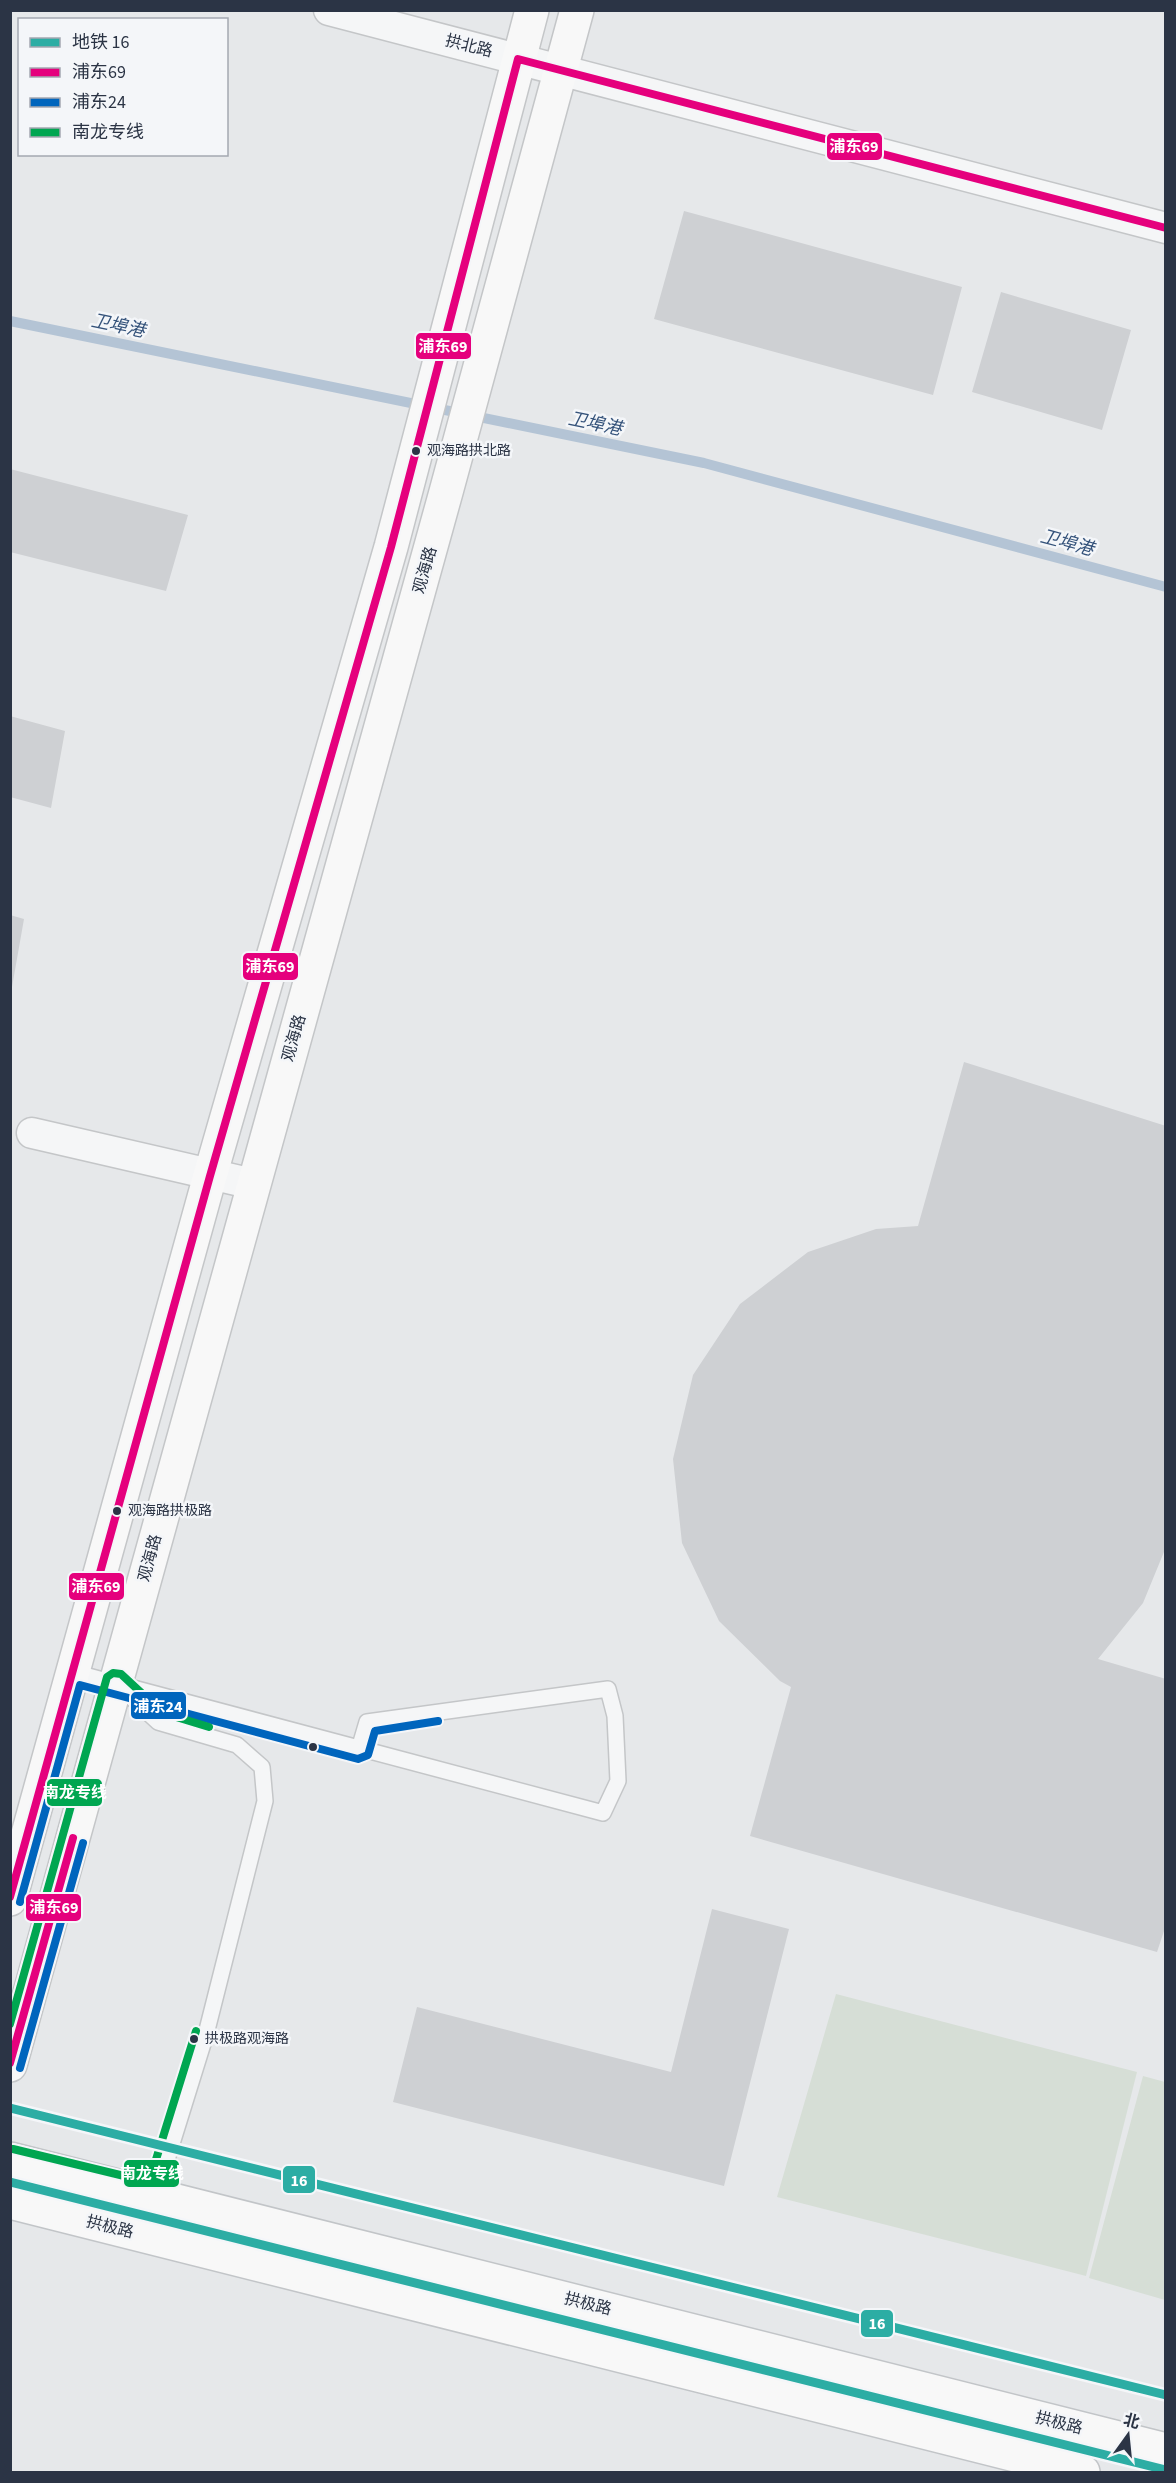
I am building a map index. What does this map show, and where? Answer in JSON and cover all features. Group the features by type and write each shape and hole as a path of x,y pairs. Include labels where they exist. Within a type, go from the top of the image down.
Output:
{"main road":[{"path":"10,1899 210,1176 391,547 532,10"},
{"name":"观海路","path":"10,2065 450,479 577,10"},
{"name":"拱极路","path":"10,2158 1166,2450"},
{"name":"拱极路","path":"10,2202 1083,2472"}],"street":[{"name":"拱北路","path":"329,10 1166,228"},
{"path":"32,1133 210,1176 253,1184"}],"lane":[{"path":"73,1672 359,1749 603,1813 618,1781 615,1716 608,1689 367,1722 359,1749"},
{"path":"116,1683 158,1722 237,1745 261,1767 264,1801 206,2034 156,2195"}],"shaded area":[{"path":"836,1994 1137,2072 1086,2276 777,2197"},
{"path":"1143,2076 1165,2082 1165,2300 1089,2278"}],"building":[{"path":"684,211 962,287 933,395 654,319"},
{"path":"1001,292 1131,330 1102,430 972,392"},
{"path":"10,469 188,515 166,591 10,552"},
{"path":"10,716 65,731 51,808 10,797"},
{"path":"10,915 24,919 12,987 10,986"},
{"path":"964,1062 1166,1126 1166,1394 1164,1394 1166,1547 1143,1603 1098,1659 1166,1679 1166,1925 1157,1952 750,1836 791,1687 780,1681 719,1621 682,1543 673,1459 693,1375 740,1304 808,1252 876,1229 918,1226"},
{"path":"712,1909 789,1929 724,2186 393,2102 417,2007 671,2072"}],"waterway":[{"name":"卫埠港","path":"10,321 704,463 1166,587"}],"metro line":[{"name":"16","path":"10,2108 1166,2395"},
{"name":"16","path":"10,2182 1166,2470"}],"transit line":[{"name":"浦东69","path":"10,1897 210,1176 391,547 518,59 1166,228"},
{"name":"南龙专线","path":"10,2024 107,1677 113,1673 121,1674 163,1713 209,1727"},
{"name":"浦东24","path":"20,1902 80,1685 358,1759 368,1755 375,1731 438,1721"},
{"name":"浦东69","path":"10,2063 73,1838"},
{"name":"浦东24","path":"20,2068 83,1843"},
{"name":"南龙专线","path":"13,2149 149,2182 196,2031"}],"place":[{"name":"观海路拱北路","path":"416,451"},
{"name":"观海路拱极路","path":"117,1511"},
{"name":"拱极路观海路","path":"194,2039"}]}
